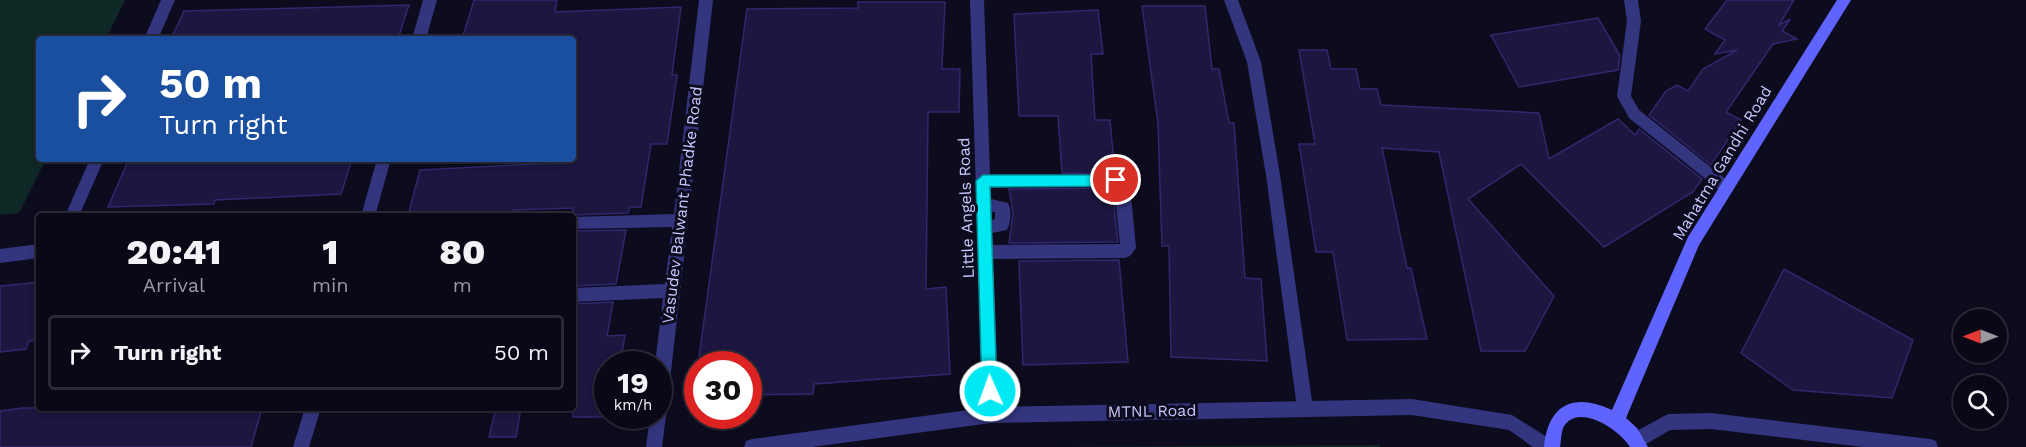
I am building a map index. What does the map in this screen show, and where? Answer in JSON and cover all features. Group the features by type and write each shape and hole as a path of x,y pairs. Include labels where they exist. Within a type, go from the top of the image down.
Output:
{"main road":[{"name":"Mahatma Gandhi Road","path":"1617,419 1693,242 1845,0"},
{"path":"1552,447 1551,438 1555,426 1563,416 1575,410 1588,409 1617,419 1639,444"}],"street":[{"path":"152,36 168,0"},
{"path":"419,36 430,0"},
{"name":"Vasudev Balwant Phadke Road","path":"665,351 706,0"},
{"name":"Little Angels Road","path":"977,0 984,206 1003,207 1002,225 985,227 991,415"},
{"path":"1231,0 1254,62 1273,175 1305,408"},
{"path":"1631,0 1634,21 1624,96 1626,103 1634,114 1727,188"},
{"path":"73,213 96,162"},
{"path":"369,213 383,162"},
{"path":"983,181 1116,180 1123,184 1128,248 1125,251 986,252"},
{"path":"576,223 680,220"},
{"path":"0,256 36,251"},
{"path":"576,295 672,291"},
{"name":"MTNL Road","path":"752,447 991,415 1412,407 1512,423 1547,447"},
{"path":"301,447 312,411"},
{"path":"1639,444 1668,422 1711,421 1851,441 1930,447"},
{"path":"654,447 656,429"}],"green space":[{"path":"0,0 125,0 107,36 36,36 36,162 44,162 19,213 0,215"},
{"path":"1380,445 1380,447 1045,447"}],"building":[{"path":"474,0 557,0 555,12 681,7 672,75 677,75 667,144 651,144 641,207 630,207 628,213 576,215 573,213 573,208 513,210 512,213 409,213 420,170 576,162 576,36 463,36"},
{"path":"1727,0 1794,0 1779,25 1790,19 1782,31 1797,39 1773,44 1726,112 1741,120 1711,165 1649,115 1666,91 1677,85 1688,91 1703,69 1737,50 1715,54 1725,40 1705,29"},
{"path":"858,2 945,2 942,69 960,69 959,112 928,112 926,289 946,287 950,374 814,384 813,394 762,395 762,351 700,351 747,9 858,8"},
{"path":"409,5 399,36 172,36 184,11"},
{"path":"1142,6 1205,6 1212,69 1219,69 1229,123 1234,123 1245,278 1261,279 1267,361 1171,357 1169,246 1162,246 1158,124"},
{"path":"1098,10 1103,54 1091,54 1095,120 1110,120 1115,174 1062,173 1058,116 1019,116 1014,14"},
{"path":"1598,18 1620,56 1618,70 1519,87 1491,35"},
{"path":"1299,50 1327,50 1331,69 1356,69 1360,89 1377,89 1381,105 1539,113 1549,159 1618,119 1635,135 1639,129 1702,179 1693,192 1604,247 1521,164 1468,199 1554,296 1525,351 1481,351 1439,152 1382,148 1407,268 1411,268 1427,339 1347,340 1333,252 1316,252 1299,144 1315,144"},
{"path":"128,162 351,162 341,194 215,200 214,204 108,207"},
{"path":"1112,188 1118,242 1009,243 1013,213 1009,189"},
{"path":"626,230 616,284 576,286 576,231"},
{"path":"1119,260 1128,362 1023,365 1019,261"},
{"path":"1784,269 1913,340 1892,398 1793,390 1741,353"},
{"path":"36,282 36,340 29,341 26,349 0,352 0,286"},
{"path":"613,302 607,336 625,335 622,351 594,351 594,417 573,417 573,411 576,411 576,304"},
{"path":"36,408 36,411 261,411 251,447 0,447 0,411"},
{"path":"495,411 520,411 516,437 489,437"}],"route":[{"path":"990,391 983,181 1116,180"}]}
